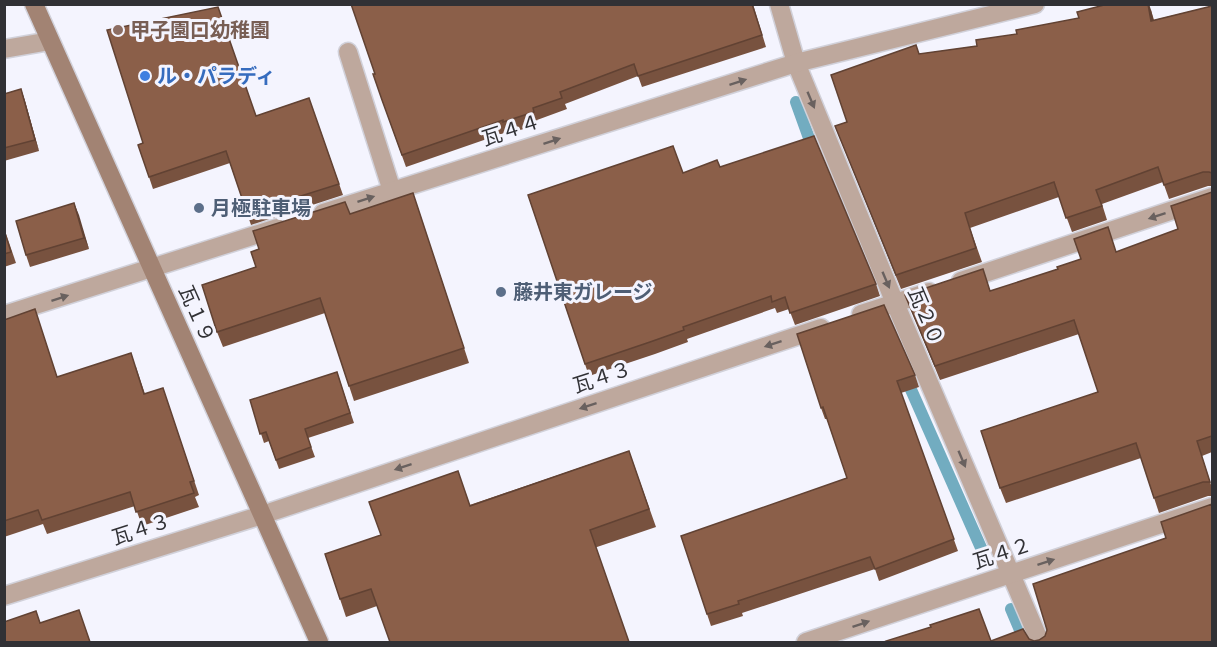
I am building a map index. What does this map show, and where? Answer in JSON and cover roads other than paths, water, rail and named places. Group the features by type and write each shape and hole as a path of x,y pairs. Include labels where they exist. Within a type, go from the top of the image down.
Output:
{"street":[{"name":"瓦１９","path":"34,4 319,642"},
{"name":"瓦２０","path":"779,4 796,63 895,303 1040,642"},
{"name":"瓦４４","path":"4,315 796,63 1035,4"},
{"path":"4,50 51,40"},
{"path":"348,52 392,191"},
{"name":"瓦４３","path":"4,596 262,515 1212,197"},
{"name":"瓦４２","path":"806,642 1212,507"}],"waterway":[{"path":"796,102 814,152"},
{"path":"905,376 982,550"},
{"path":"1011,609 1025,642"}],"place":[{"name":"甲子園口幼稚園","path":"118,30"},
{"name":"ル・パラディ","path":"145,76"},
{"name":"月極駐車場","path":"199,208"},
{"name":"藤井東ガレージ","path":"501,292"}]}
